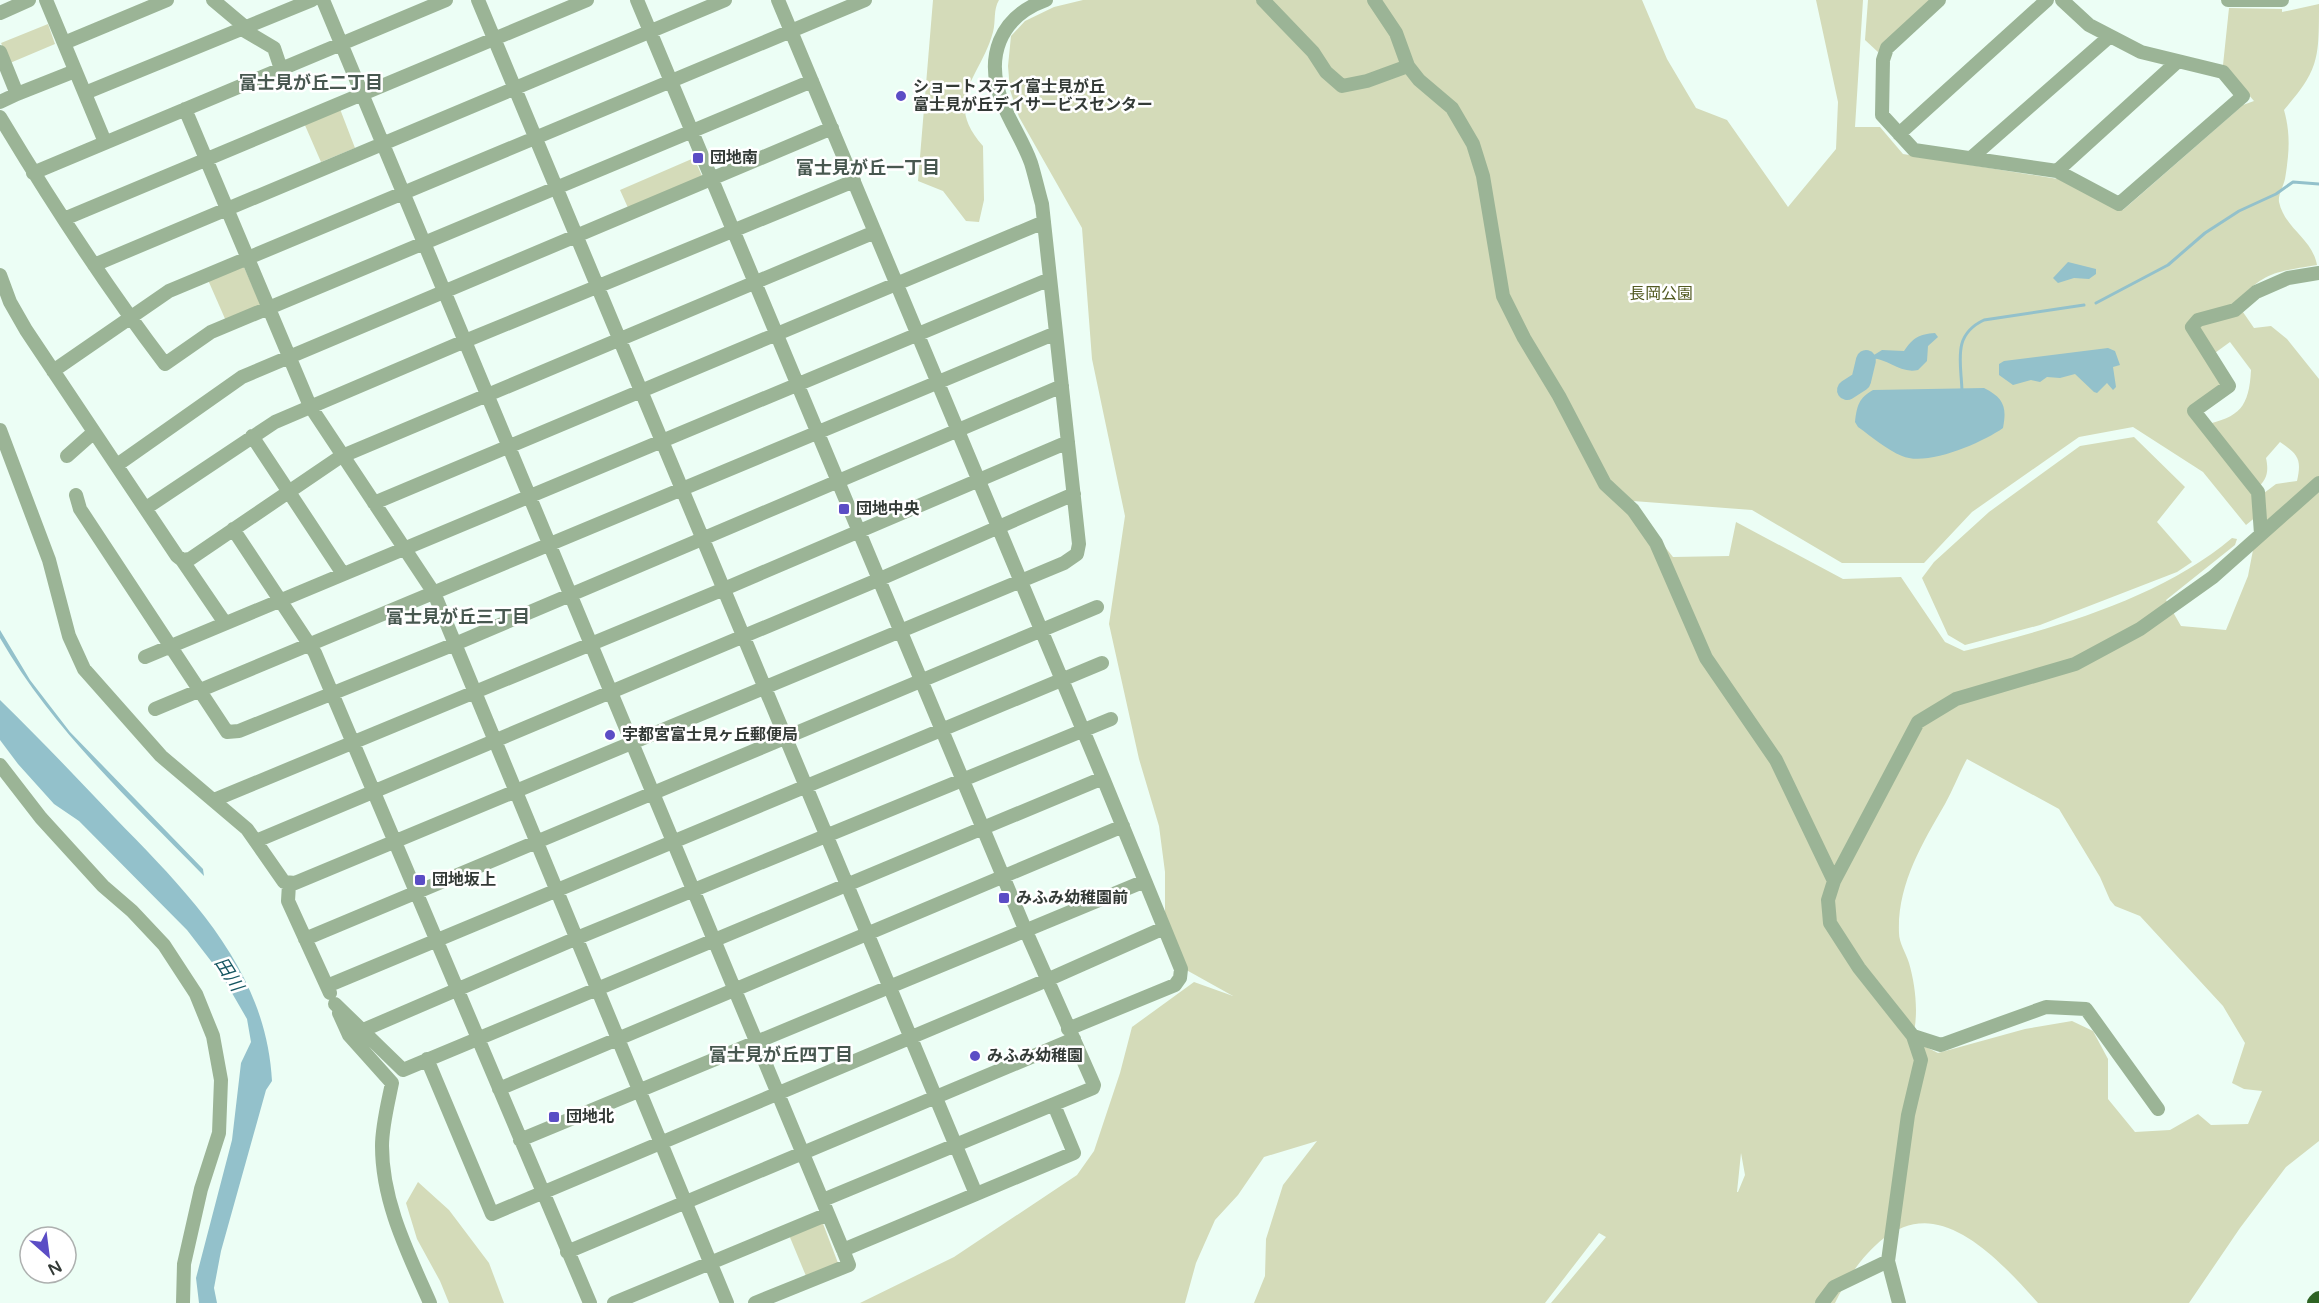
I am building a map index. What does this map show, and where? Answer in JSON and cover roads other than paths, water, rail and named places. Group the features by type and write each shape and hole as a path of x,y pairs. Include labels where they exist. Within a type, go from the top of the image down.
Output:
{"street":[{"path":"0,13 29,0"},
{"path":"46,0 105,142"},
{"path":"64,43 167,0"},
{"path":"213,0 242,27 274,48 281,69"},
{"path":"85,93 312,0"},
{"path":"323,0 849,1265 755,1303"},
{"path":"33,173 446,0"},
{"path":"478,0 976,1194"},
{"path":"64,219 586,0"},
{"path":"637,0 1025,929 1094,1085 1093,1088 1054,1106 823,1200"},
{"path":"94,265 227,207 725,0"},
{"path":"567,1252 935,1096 1175,985 1180,978 1181,969 1123,826 778,0"},
{"path":"53,371 169,291 865,0"},
{"path":"0,430 49,560 69,636 84,669 146,741 247,829 284,882 295,883 1064,563 1077,554 1079,544 1044,222 1031,163 1002,102 996,76 996,47 1009,23 1027,7 1046,0"},
{"path":"1263,0 1313,52 1326,72 1342,86 1367,81 1408,66"},
{"path":"1374,0 1396,33 1408,66 1419,80 1452,108 1473,144 1483,176 1503,296 1524,338 1559,396 1605,484 1633,510 1656,543 1706,658 1776,760 1834,881"},
{"path":"1939,0 1887,48 1883,60 1882,115 1914,150 2057,171 2119,204 2243,96 2223,72 2141,52 2089,25 2062,0"},
{"path":"1899,134 2047,0"},
{"path":"2228,0 2282,0"},
{"path":"1971,158 2109,37"},
{"path":"0,52 17,94"},
{"path":"2057,171 2177,62"},
{"path":"0,102 75,71"},
{"path":"0,117 33,173 94,265 129,317 165,364 211,332 812,81"},
{"path":"185,109 310,406 434,593 728,1303"},
{"path":"117,465 242,377 289,355 577,237 831,128"},
{"path":"146,508 252,436 310,406 854,181"},
{"path":"374,503 1044,222"},
{"path":"182,560 190,559 343,456 875,232"},
{"path":"2261,534 2258,492 2194,411 2229,386 2192,327 2198,320 2235,310 2256,292 2288,278 2319,273"},
{"path":"0,275 10,303 53,371 177,556 225,623"},
{"path":"145,657 1050,279"},
{"path":"155,709 1056,333"},
{"path":"76,495 80,509 198,691 227,732 239,731 455,644 1062,386"},
{"path":"67,456 94,432"},
{"path":"252,436 343,574"},
{"path":"214,800 724,589 1068,442"},
{"path":"1899,1303 1888,1262 1908,1115 1921,1060 1913,1036 1858,968 1830,923 1828,900 1834,881 1918,722 1956,699 2075,663 2140,629 2213,577 2319,483"},
{"path":"256,841 880,579 1074,494"},
{"path":"233,529 310,644 396,840 590,1303"},
{"path":"305,939 653,791 1042,632 1097,607"},
{"path":"327,986 1102,663"},
{"path":"361,1031 577,938 1111,719"},
{"path":"0,765 41,818 103,886 132,911 164,945 196,994 213,1036 221,1080 219,1133 201,1189 184,1264 183,1303"},
{"path":"335,1004 403,1070 1103,778"},
{"path":"499,1089 617,1037 1004,878 1123,826"},
{"path":"520,1140 889,985 1145,881"},
{"path":"289,884 288,902 348,1035 392,1083 382,1145 386,1192 403,1242 430,1303"},
{"path":"428,1059 492,1214 661,1141 911,1038 1164,928"},
{"path":"1913,1036 1941,1045 2046,1007 2086,1009 2158,1109"},
{"path":"843,1250 1074,1153 1054,1106"},
{"path":"614,1303 828,1214"},
{"path":"1822,1303 1834,1287 1888,1262"}],"water":[{"path":"2068,262 2096,269 2096,274 2089,279 2074,278 2058,283 2053,278"},
{"path":"1935,333 1938,337 1928,346 1927,361 1918,370 1904,370 1878,359 1866,360 1882,350 1904,351 1917,338"},
{"path":"2108,348 2115,351 2120,365 2113,367 2116,387 2113,390 2107,383 2097,393 2094,392 2075,374 2060,378 2047,377 2040,382 2031,380 2013,385 1999,375 1999,364 2004,361"},
{"path":"1984,388 2003,404 2005,414 2003,428 1982,440 1939,456 1912,459 1902,456 1880,443 1858,427 1855,422 1860,403 1873,390"},
{"path":"0,630 30,680 70,732 203,869 204,876 121,792 69,734 21,672 0,638"},
{"name":"田川","path":"0,700 142,846 195,905 219,936 239,968 255,1003 267,1041 272,1081 266,1090 221,1251 214,1288 217,1303 199,1303 196,1278 232,1140 241,1063 251,1042 247,1019 221,974 187,930 79,821 54,804 18,764 0,740"}],"waterway":[{"path":"2096,303 2168,265 2205,233 2239,211 2276,194 2293,182 2319,184"},
{"path":"1962,391 1961,350 1967,333 1974,326 1984,320 2084,305"},
{"path":"1847,390 1861,381 1866,360"}],"place":[{"name":"ショートステイ富士見が丘 富士見が丘デイサービスセンター","path":"901,96"},
{"name":"団地南","path":"698,158"},
{"name":"団地中央","path":"844,509"},
{"name":"宇都宮富士見ヶ丘郵便局","path":"610,735"},
{"name":"団地坂上","path":"420,880"},
{"name":"みふみ幼稚園前","path":"1004,898"},
{"name":"みふみ幼稚園","path":"975,1056"},
{"name":"団地北","path":"554,1117"}],"district":[{"name":"富士見が丘二丁目","path":"311,83"},
{"name":"富士見が丘一丁目","path":"868,168"},
{"name":"富士見が丘三丁目","path":"458,617"},
{"name":"富士見が丘四丁目","path":"781,1055"}],"park label":[{"name":"長岡公園","path":"1661,294"}]}
